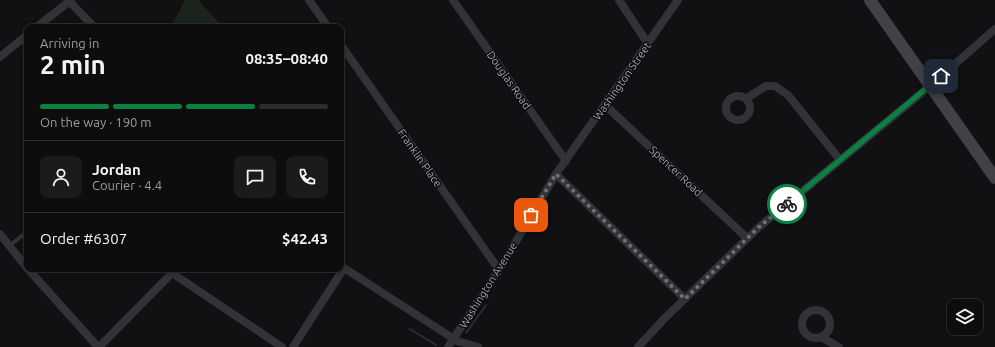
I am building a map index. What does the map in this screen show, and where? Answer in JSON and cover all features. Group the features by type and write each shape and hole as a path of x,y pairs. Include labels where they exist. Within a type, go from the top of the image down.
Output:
{"street":[{"path":"41,24 69,0 91,24"},
{"path":"309,0 326,24"},
{"name":"Douglas Road","path":"453,0 566,161"},
{"path":"619,0 648,44"},
{"name":"Washington Street","path":"566,161 678,0"},
{"path":"870,0 995,178"},
{"path":"638,347 747,238 930,86 995,29"},
{"path":"0,57 24,37"},
{"name":"Franklin Place","path":"344,49 499,270"},
{"path":"747,98 766,86 775,86 781,90 788,95 840,160"},
{"name":"Spencer Road","path":"605,105 747,238"},
{"name":"Washington Avenue","path":"448,347 499,270 556,174 566,161"},
{"path":"556,174 685,299"},
{"path":"0,234 24,264"},
{"path":"344,268 454,338 478,347"},
{"path":"31,272 99,347 173,272"},
{"path":"175,272 282,347"},
{"path":"293,347 339,272"},
{"path":"822,337 839,347"}],"lane":[{"path":"9,246 24,234"}],"shaded area":[{"path":"185,0 198,0 220,24 173,24"}],"waterway":[{"path":"466,333 486,305"},
{"path":"410,329 436,345"}],"way so far":[{"path":"531,215 556,174 685,299 759,227 787,204"}],"route":[{"path":"787,204 941,76"}]}
